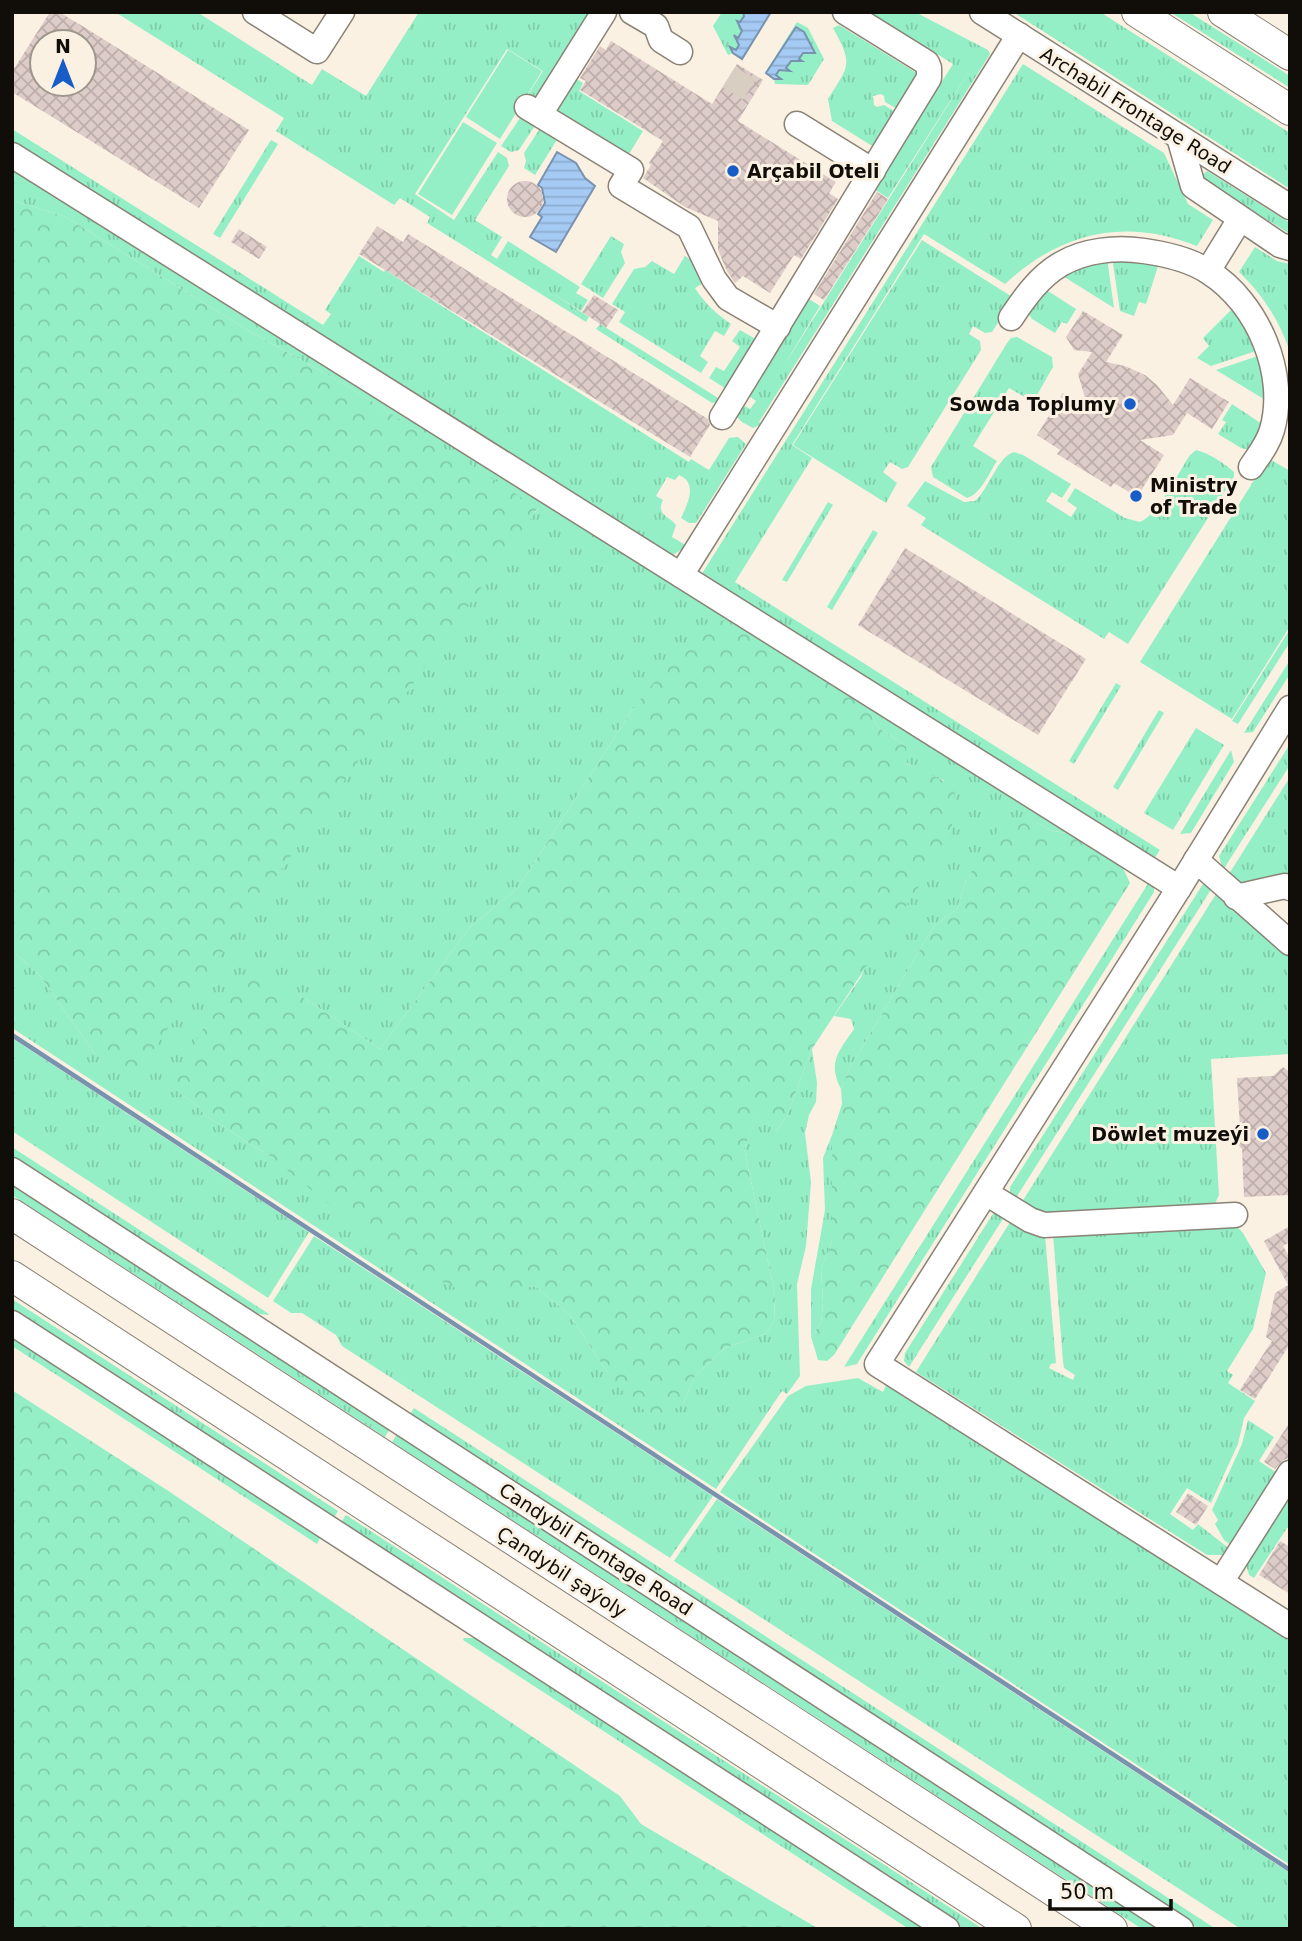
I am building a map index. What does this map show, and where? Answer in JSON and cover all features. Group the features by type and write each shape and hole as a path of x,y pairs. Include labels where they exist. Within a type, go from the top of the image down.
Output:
{"main road":[{"path":"1138,12 1290,110"},
{"path":"1223,12 1290,55"},
{"name":"Çandybil şaýoly","path":"12,1214 1112,1929"},
{"path":"12,1276 1016,1929"}],"street":[{"path":"255,12 317,51 342,12"},
{"path":"604,12 533,111 631,170 621,186 689,227 714,279 728,298 778,327"},
{"path":"632,12 656,26 661,40 680,52"},
{"path":"722,417 926,85 929,68 927,63 845,12"},
{"name":"Archabil Frontage Road","path":"982,12 1290,208"},
{"path":"681,575 1019,35"},
{"path":"797,124 873,171"},
{"path":"1179,137 1194,186 1280,245 1290,248"},
{"path":"12,155 1179,888"},
{"path":"1208,271 1240,219"},
{"path":"1011,318 1040,280 1060,265 1097,251 1116,249 1153,252 1208,271 1225,284 1256,322 1274,377 1276,412 1267,444 1251,467"},
{"path":"1290,708 877,1364 1290,1626"},
{"path":"1196,860 1290,943"},
{"path":"1237,897 1285,886 1290,888"},
{"name":"Candybil Frontage Road","path":"12,1170 1181,1929"},
{"path":"986,1193 1030,1220 1044,1225 1235,1215"},
{"path":"12,1323 947,1929"},
{"path":"1221,1582 1290,1474"}],"green space":[{"path":"115,12 197,12 312,85 322,69 366,96 419,12 594,12 537,103 527,96 543,71 507,49 415,194 454,220 498,152 507,158 509,166 475,220 502,237 491,255 497,259 508,241 580,287 576,293 588,300 581,311 552,293 589,317 586,322 427,223 430,217 400,198 394,205 276,131 284,118"},
{"path":"722,12 743,12 744,16 740,23 742,31 738,38 739,45 736,51 731,48 733,53 728,55 713,26"},
{"path":"862,12 915,12 988,50 990,54 759,422 762,424 753,428 736,416 740,403 750,409 756,401 746,394 806,297 820,306 783,367 972,67 888,198 874,189 953,64 881,19 875,20"},
{"path":"1013,12 1100,12 1290,133 1290,189"},
{"path":"1170,12 1189,12 1290,76 1290,88"},
{"path":"797,22 808,28 824,59 808,85 775,84 774,79 779,79 776,75 779,70 786,68 791,61 799,59 803,53 815,53 804,32 765,73"},
{"path":"839,25 919,77 901,111 885,102 881,94 873,96 874,105 884,105 899,114 877,149 832,121 828,99 845,71 846,64 844,50 833,28"},
{"path":"508,50 542,71 500,139 466,117"},
{"path":"1023,64 1164,153 1188,204 1213,220 1197,246 1144,232 1119,232 1071,241 1026,266 1005,284 924,234 792,445 812,458 735,582 1160,850 1154,859 701,575"},
{"path":"572,76 583,83 579,91 643,131 626,159 558,116 555,104"},
{"path":"522,115 536,124 519,150 511,152 501,146"},
{"path":"463,122 497,143 452,215 418,194"},
{"path":"541,127 558,138 535,175 524,168 524,153"},
{"path":"12,129 323,325 331,314 325,310 359,256 689,462 691,459 709,470 729,438 738,437 746,444 696,523 689,523 681,518 690,494 688,483 679,475 675,480 667,477 656,496 663,500 662,512 676,525 672,537 687,546 670,557 12,144"},
{"path":"271,140 278,144 220,238 213,234"},
{"path":"12,168 732,621 632,710 518,888 470,927 380,1049 298,994 172,1087 194,1103 206,1116 271,1157 510,1290 535,1286 570,1315 607,1372 682,1406 695,1376 725,1348 765,1334 774,1322 775,1295 744,1148 758,1115 776,1131 787,1116 812,1049 817,1083 816,1102 809,1115 805,1133 811,1182 806,1246 797,1284 800,1376 787,1394 782,1391 716,1489 12,1028 12,950 40,976 95,1054 538,509 349,387 249,331 66,217 12,200"},
{"path":"1207,171 1290,223 1290,234 1204,180 1202,175"},
{"path":"12,200 66,217 249,331 349,387 538,508 131,1081 95,1054 40,976 12,950"},
{"path":"611,236 624,244 621,252 625,263 603,298 581,284"},
{"path":"922,240 1014,298 992,332 985,333 973,326 969,334 980,341 981,350 908,467 902,469 890,462 883,472 897,483 886,503 793,445"},
{"path":"1255,247 1277,261 1290,264 1290,352 1269,309 1239,272"},
{"path":"685,256 696,263 705,282 695,288 699,294 731,324 724,336 715,331 700,356 708,362 701,373 619,322 625,312 612,304 634,269 645,267 652,261 674,274"},
{"path":"1112,257 1160,260 1146,304 1139,302 1134,316 1120,311"},
{"path":"1107,258 1114,308 1058,273"},
{"path":"1045,289 1076,309 1067,324 1062,322 1055,333 1032,319 1028,313"},
{"path":"1234,307 1259,350 1211,366 1197,358 1209,346 1203,338"},
{"path":"600,324 723,401 712,403 596,329"},
{"path":"740,330 759,341 728,390 709,378 716,367 724,371 740,347 732,341"},
{"path":"1017,337 1052,357 1053,367 1033,402 1009,388 973,446 997,461 981,488 967,498 933,477 931,467 1007,343 1011,338"},
{"path":"1261,355 1267,401 1216,370"},
{"path":"1232,404 1262,424 1249,450 1218,434 1226,422 1222,420"},
{"path":"1196,450 1226,465 1234,472 1234,477 1128,644 1109,632 1104,639 921,525 926,518 907,506 925,481 964,502 975,501 1003,460 1014,452 1071,484 1062,498 1052,492 1046,501 1071,517 1077,508 1067,501 1075,488 1125,518 1140,522 1161,502 1190,455"},
{"path":"1268,458 1290,471 1290,626 1232,719 1140,662"},
{"path":"828,502 833,505 787,582 782,580"},
{"path":"873,530 878,533 832,610 827,607"},
{"path":"711,620 732,621 862,700 879,728 906,746 907,763 954,788 955,804 950,839 812,1049 787,1116 776,1131 758,1116 744,1148 775,1295 774,1322 765,1334 725,1348 695,1376 682,1406 653,1416 631,1401 607,1372 570,1315 535,1286 478,1298 402,1264 271,1157 206,1116 194,1103 171,1087 222,994 252,980 298,994 380,1049 470,927 518,888 632,710 691,636"},
{"path":"1290,629 1290,642 1238,724 1232,721"},
{"path":"1290,660 1290,674 1253,732 1244,733"},
{"path":"1116,683 1121,686 1074,764 1069,761"},
{"path":"862,700 1068,833 1053,831 1035,822 966,880 957,909 934,926 848,1071 841,1089 835,1064 854,1029 851,1019 834,1016 861,977 944,780 924,774 906,762 906,746 879,728"},
{"path":"1159,710 1164,713 1118,790 1113,787"},
{"path":"1196,728 1224,745 1173,830 1144,813"},
{"path":"1290,744 1290,765 1223,870 1219,856"},
{"path":"1231,750 1234,762 1191,833 1180,834"},
{"path":"1290,777 1290,877 1243,888 1229,874"},
{"path":"1006,818 1035,822 1053,831 1068,833 1123,868 1130,883 834,1355 827,1361 818,1360 811,1337 821,1323 821,1269 832,1241 832,1135 842,1104 841,1089 848,1071 934,926 957,909 966,880"},
{"path":"1149,882 1154,886 1154,892 857,1364 844,1367"},
{"path":"1203,884 1212,888 1014,1201 1010,1187"},
{"path":"1218,891 1290,955 1290,1054 1211,1059 1219,1195 1214,1206 1057,1218 1020,1205"},
{"path":"12,1038 309,1232 268,1298 12,1131"},
{"path":"832,1135 832,1241 821,1269 821,1323 811,1337 811,1289 825,1210 823,1158"},
{"path":"12,1147 269,1314 251,1313 12,1158"},
{"path":"12,1183 390,1429 385,1437 12,1195"},
{"path":"996,1209 1006,1214 909,1367 904,1361 905,1353"},
{"path":"1012,1219 1045,1235 1056,1363 1049,1368 1073,1380 1075,1375 1064,1368 1063,1362 1053,1234 1234,1223 1243,1233 1266,1273 1253,1329 1227,1371 1233,1375 1228,1383 1255,1401 1244,1418 1238,1444 1211,1503 1187,1488 1170,1514 1193,1530 1198,1524 1231,1550 1227,1555 1207,1555 916,1372"},
{"path":"314,1236 713,1496 670,1558 342,1346 336,1335 302,1313 291,1313 273,1301"},
{"path":"12,1299 338,1511 333,1519 12,1311"},
{"path":"12,1336 321,1536 317,1544 12,1346"},
{"path":"858,1378 883,1392 888,1381 1290,1636 1290,1865 720,1492 788,1396 806,1386"},
{"path":"12,1390 167,1490 620,1796 641,1824 819,1929 12,1929"},
{"path":"414,1408 1216,1929 1199,1929 409,1416"},
{"path":"1248,1420 1274,1437 1259,1461 1280,1475 1233,1547 1224,1540 1215,1524 1218,1520 1212,1510 1242,1444"},
{"path":"397,1434 1161,1929 1142,1929 392,1442"},
{"path":"1290,1492 1290,1529 1287,1528 1254,1578 1249,1575 1246,1565"},
{"path":"717,1499 1290,1873 1290,1929 1241,1929 674,1561"},
{"path":"346,1515 983,1929 964,1929 340,1524"},
{"path":"477,1638 926,1929 909,1929 463,1640"}],"water":[{"path":"743,12 771,12 742,59 733,53 730,47 736,50 739,45 734,35 738,38 742,31 737,21 740,22 744,16"},
{"path":"796,27 804,32 815,53 803,53 799,59 802,61 791,61 786,68 790,71 779,70 776,75 781,79 774,79 766,73"},
{"path":"557,152 576,163 585,178 595,186 556,252 530,237 542,217 538,214 545,203 542,188 538,185"}],"building":[{"path":"50,12 59,12 85,28 40,28"},
{"path":"98,36 249,130 199,208 12,92 12,72 28,47 28,98 98,98"},
{"name":"Arçabil Oteli","path":"611,41 712,104 737,64 763,80 738,121 836,182 829,193 838,199 801,259 794,255 770,293 743,276 735,283 718,250 718,221 685,207 643,178 663,141 580,90 586,81 580,78 600,46 606,50"},
{"path":"525,181 537,187 543,199 537,211 525,217 513,211 507,199 513,187"},
{"path":"877,192 888,199 824,300 814,294"},
{"path":"377,226 403,242 408,234 708,419 710,425 690,457 359,254"},
{"path":"239,229 267,247 259,259 231,242"},
{"path":"594,295 618,310 606,328 582,312"},
{"name":"Sowda Toplumy","path":"1083,311 1123,335 1106,362 1125,366 1145,375 1173,405 1190,378 1229,402 1212,429 1187,413 1173,435 1140,440 1164,455 1137,497 1114,483 1111,487 1057,454 1060,450 1037,435 1063,393 1088,408 1078,374 1092,352 1074,350 1066,337"},
{"path":"905,548 1086,659 1038,735 858,625"},
{"name":"Döwlet muzeýi","path":"1283,1067 1290,1072 1290,1195 1244,1197 1242,1149 1232,1139 1240,1128 1237,1078 1273,1076"},
{"path":"1290,1226 1290,1242 1283,1246 1290,1258 1290,1344 1255,1399 1240,1390 1272,1341 1266,1337 1275,1293 1288,1285 1264,1241"},
{"path":"1290,1422 1290,1458 1283,1460 1275,1469 1264,1462"},
{"path":"1188,1493 1208,1506 1196,1525 1176,1512"},
{"path":"1280,1541 1290,1547 1290,1594 1259,1575"}],"waterway":[{"path":"12,1035 1290,1870"}],"tunnel":[{"path":"729,77 755,93"}],"place":[{"name":"Arçabil Oteli","path":"733,171"},
{"name":"Sowda Toplumy","path":"1130,404"},
{"name":"Ministry of Trade","path":"1136,496"},
{"name":"Döwlet muzeýi","path":"1263,1134"}]}
